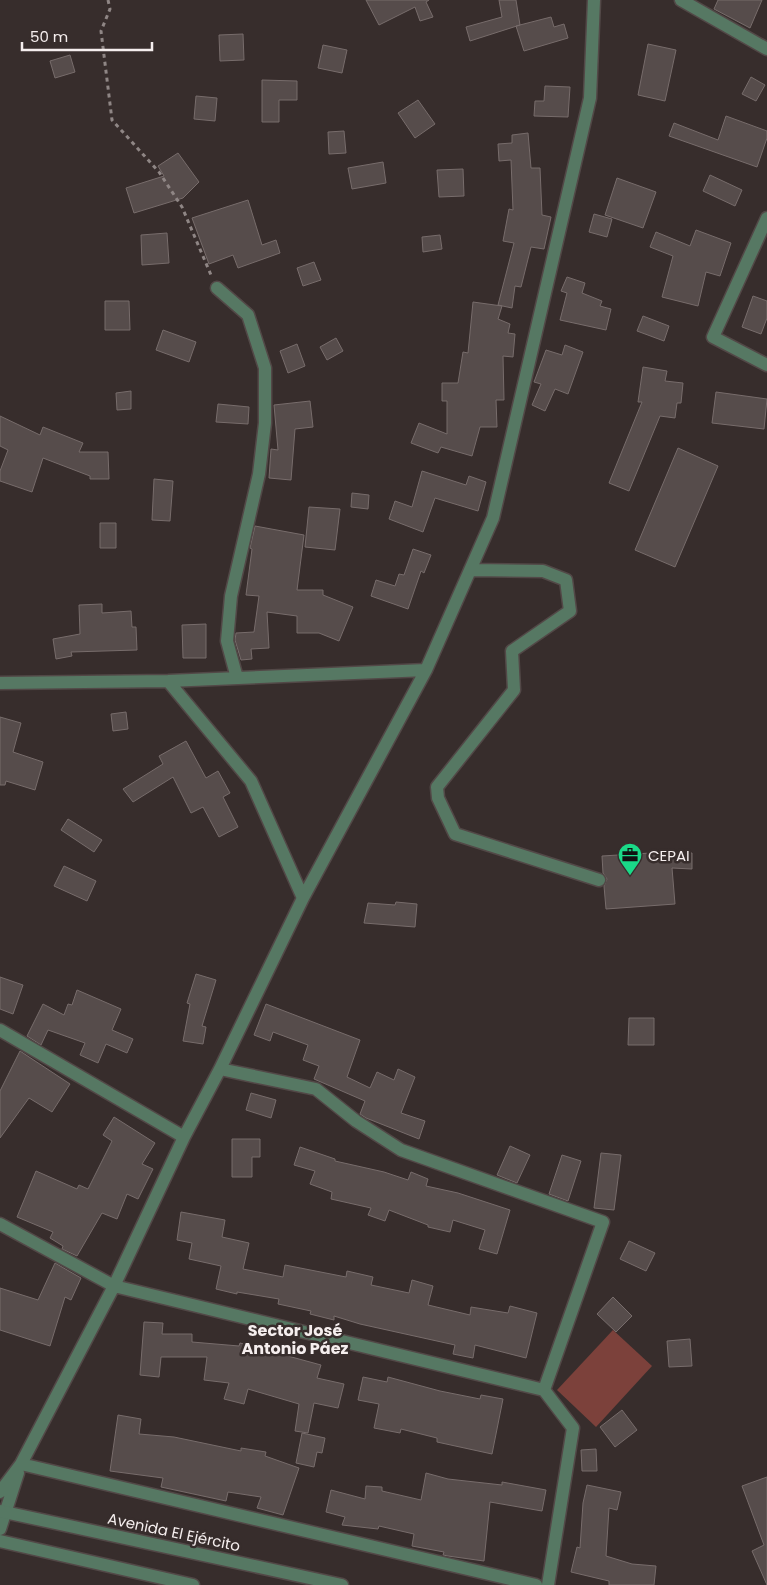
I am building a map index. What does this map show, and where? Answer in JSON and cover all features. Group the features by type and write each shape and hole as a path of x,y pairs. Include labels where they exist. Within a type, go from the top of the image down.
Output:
{"street":[{"path":"0,1529 3,1511 21,1464 114,1286 184,1137 220,1069 303,898 426,670 493,518 590,98 594,0"},
{"path":"682,0 767,49"},
{"path":"767,218 713,337 767,365"},
{"path":"217,288 248,315 265,368 265,423 258,474 231,596 228,641 237,678"},
{"path":"470,570 542,571 566,580 570,611 512,651 514,690 437,787 438,798 455,834 599,880"},
{"path":"0,683 168,681 426,670"},
{"path":"168,681 251,781 303,898"},
{"path":"0,1030 184,1137"},
{"path":"220,1069 316,1089 356,1121 401,1150 603,1222 544,1390"},
{"path":"0,1224 114,1286 544,1390 573,1428 548,1585"},
{"path":"0,1492 21,1464"},
{"path":"21,1464 536,1585"},
{"name":"Avenida El Ejército","path":"3,1511 342,1585"},
{"path":"0,1542 193,1585"}],"path":[{"path":"108,0 110,9 101,31 112,120 159,172 182,207 217,288"}],"shaded area":[{"path":"613,1330 652,1366 596,1427 557,1390"}],"building":[{"path":"366,0 429,0 426,2 433,17 420,21 415,7 379,25"},
{"path":"499,0 516,0 520,25 470,41 466,27 502,17"},
{"path":"718,0 762,0 750,28 714,9"},
{"path":"551,17 554,27 564,24 568,38 524,51 516,26"},
{"path":"243,34 244,60 220,61 219,35"},
{"path":"648,44 676,50 665,101 638,95"},
{"path":"323,45 347,50 342,73 318,68"},
{"path":"70,55 75,72 55,78 50,61"},
{"path":"751,77 765,85 756,101 742,94"},
{"path":"262,80 297,81 297,100 279,100 279,122 262,122"},
{"path":"545,86 570,87 568,117 534,116 535,101 544,101"},
{"path":"196,96 217,98 215,121 194,119"},
{"path":"418,100 435,124 415,138 398,113"},
{"path":"726,116 767,131 767,138 757,167 669,136 674,123 718,140"},
{"path":"344,131 346,153 329,154 328,132"},
{"path":"528,133 531,168 540,168 542,215 551,217 544,249 531,247 521,287 515,286 512,308 498,305 514,243 503,241 509,209 513,210 511,160 499,161 498,144 512,143 512,135"},
{"path":"178,153 199,182 183,198 134,213 126,188 164,176 158,166"},
{"path":"383,162 386,183 352,189 348,168"},
{"path":"463,169 464,196 439,197 437,170"},
{"path":"710,175 742,190 735,206 703,191"},
{"path":"617,178 656,192 643,228 605,215"},
{"path":"248,200 262,245 276,240 280,253 238,268 233,255 209,264 192,218"},
{"path":"594,214 612,219 607,237 589,232"},
{"path":"696,230 731,243 720,276 706,272 698,306 662,297 673,256 650,247 656,232 690,246"},
{"path":"167,233 169,263 142,265 141,235"},
{"path":"440,235 442,249 423,252 422,237"},
{"path":"314,262 321,280 303,286 297,268"},
{"path":"567,277 585,283 582,293 602,301 600,306 611,309 606,330 560,320 567,293 561,291"},
{"path":"753,296 767,301 767,318 761,334 742,327"},
{"path":"105,301 129,301 130,330 105,330"},
{"path":"473,302 502,306 498,319 510,324 508,333 515,334 513,357 503,356 504,400 496,400 497,427 480,427 472,456 441,447 438,453 411,443 419,423 447,434 447,401 442,401 442,383 458,383 463,352 468,353"},
{"path":"643,316 669,326 664,341 637,331"},
{"path":"163,330 196,342 189,362 156,350"},
{"path":"336,338 343,351 327,360 320,347"},
{"path":"297,344 305,366 288,373 280,351"},
{"path":"565,345 583,352 568,394 555,389 545,411 532,405 541,384 534,382 546,350 562,355"},
{"path":"643,367 667,371 665,381 683,383 681,403 677,403 675,418 660,416 629,491 609,483 642,402 638,402"},
{"path":"131,391 131,409 117,410 116,393"},
{"path":"716,392 767,399 764,429 712,423"},
{"path":"310,401 313,427 295,429 291,480 269,478 271,449 278,450 274,405"},
{"path":"218,404 249,407 248,424 216,422"},
{"path":"0,416 40,435 43,427 83,443 79,452 108,452 109,479 90,479 90,476 43,458 32,492 0,481 0,471 8,450 0,446"},
{"path":"678,448 718,466 675,567 635,550"},
{"path":"422,471 466,485 469,476 486,482 478,511 435,498 423,532 389,519 395,501 412,507"},
{"path":"154,479 173,481 170,521 152,520"},
{"path":"352,493 369,495 368,509 351,507"},
{"path":"309,507 340,509 335,550 305,547"},
{"path":"100,523 116,523 116,548 100,548"},
{"path":"255,526 304,535 297,590 323,590 323,595 353,607 339,641 319,633 297,633 297,616 267,612 269,648 251,649 252,659 241,660 235,640 236,633 254,632 259,596 246,595 252,549 250,548"},
{"path":"413,549 431,555 424,573 421,571 408,609 371,596 376,580 395,586 399,574 404,575"},
{"path":"102,604 102,613 131,611 132,627 136,627 137,650 71,652 72,656 56,659 53,639 80,634 79,605"},
{"path":"206,624 206,658 183,658 182,625"},
{"path":"126,712 128,729 113,731 111,714"},
{"path":"0,717 21,723 13,752 43,762 35,790 6,781 5,785 0,785"},
{"path":"186,741 206,778 218,771 230,793 223,797 238,827 219,837 203,807 191,813 173,777 133,802 123,789 163,764 159,756"},
{"path":"68,819 102,840 94,852 61,830"},
{"path":"667,852 692,853 692,869 672,868 675,904 606,909 604,886 607,879 603,873 602,856"},
{"path":"64,866 96,881 87,901 54,886"},
{"path":"396,902 417,904 415,927 364,923 368,903 395,905"},
{"path":"196,974 216,980 202,1026 206,1027 203,1044 183,1041 190,1004 187,1003"},
{"path":"0,977 23,985 13,1014 0,1009"},
{"path":"77,990 121,1009 112,1030 133,1039 127,1053 106,1044 98,1063 80,1055 85,1043 48,1030 41,1045 27,1036 43,1004 64,1015 68,1004 72,1005"},
{"path":"266,1004 360,1040 347,1077 370,1088 377,1072 394,1080 398,1069 415,1077 401,1113 425,1121 419,1139 366,1118 360,1114 365,1101 314,1079 319,1066 303,1060 308,1045 273,1032 270,1041 254,1035"},
{"path":"629,1018 654,1018 654,1045 628,1045"},
{"path":"20,1051 70,1084 52,1112 29,1098 0,1138 0,1091"},
{"path":"251,1093 276,1100 271,1118 246,1110"},
{"path":"114,1117 155,1143 142,1164 153,1169 138,1199 127,1194 117,1219 102,1213 77,1256 62,1249 63,1246 50,1238 53,1232 17,1217 36,1171 77,1189 79,1185 88,1189 112,1141 103,1135"},
{"path":"232,1139 260,1139 260,1157 252,1157 252,1177 232,1177"},
{"path":"510,1146 530,1155 517,1183 497,1175"},
{"path":"300,1147 335,1159 335,1161 384,1172 408,1180 411,1172 428,1179 426,1186 458,1193 510,1210 497,1254 479,1249 485,1230 453,1220 450,1232 428,1227 428,1225 389,1210 385,1221 368,1215 371,1208 331,1199 332,1192 310,1184 315,1171 294,1165"},
{"path":"601,1153 621,1155 614,1210 594,1208"},
{"path":"562,1155 581,1161 568,1201 549,1194"},
{"path":"181,1212 225,1220 222,1237 249,1243 243,1269 283,1277 285,1265 346,1277 347,1271 373,1277 371,1285 409,1293 412,1280 433,1286 428,1305 470,1315 471,1307 508,1313 510,1306 537,1313 526,1358 475,1345 473,1358 453,1354 455,1345 360,1324 334,1316 334,1320 310,1314 311,1311 278,1304 279,1299 237,1292 237,1294 216,1289 221,1266 189,1259 192,1243 177,1240"},
{"path":"629,1241 655,1253 646,1271 620,1259"},
{"path":"55,1263 81,1278 71,1300 65,1297 50,1346 0,1330 0,1288 38,1300"},
{"path":"613,1297 632,1316 616,1332 597,1314"},
{"path":"144,1322 163,1323 162,1334 192,1334 192,1342 239,1346 240,1343 321,1365 317,1378 344,1384 338,1408 314,1403 308,1433 295,1431 299,1404 248,1389 244,1404 224,1399 229,1383 204,1380 207,1357 161,1357 159,1377 140,1375"},
{"path":"690,1339 692,1366 669,1367 667,1341"},
{"path":"363,1377 387,1382 388,1377 440,1391 480,1399 481,1395 503,1399 492,1454 437,1442 437,1438 401,1429 400,1433 374,1428 379,1404 358,1400"},
{"path":"622,1410 637,1430 615,1447 600,1427"},
{"path":"118,1415 141,1419 139,1434 174,1437 241,1451 241,1448 266,1452 265,1456 299,1468 283,1515 257,1508 261,1497 228,1492 226,1501 161,1487 163,1478 110,1471"},
{"path":"302,1433 325,1438 322,1453 317,1452 314,1467 296,1463"},
{"path":"596,1449 597,1471 582,1471 581,1450"},
{"path":"426,1473 448,1479 502,1485 502,1482 546,1490 542,1511 490,1502 484,1561 443,1555 444,1552 412,1546 414,1534 379,1526 378,1529 342,1525 345,1517 326,1512 331,1490 365,1499 366,1486 382,1487 382,1491 421,1500"},
{"path":"767,1477 767,1585 752,1551 764,1545 742,1486"},
{"path":"587,1485 621,1492 617,1510 609,1508 606,1556 632,1564 656,1566 654,1585 609,1585 609,1581 571,1572 577,1547 580,1548 583,1503"}],"place":[{"name":"CEPAI","path":"630,876"}],"district":[{"name":"Sector José Antonio Páez","path":"295,1339"}]}
